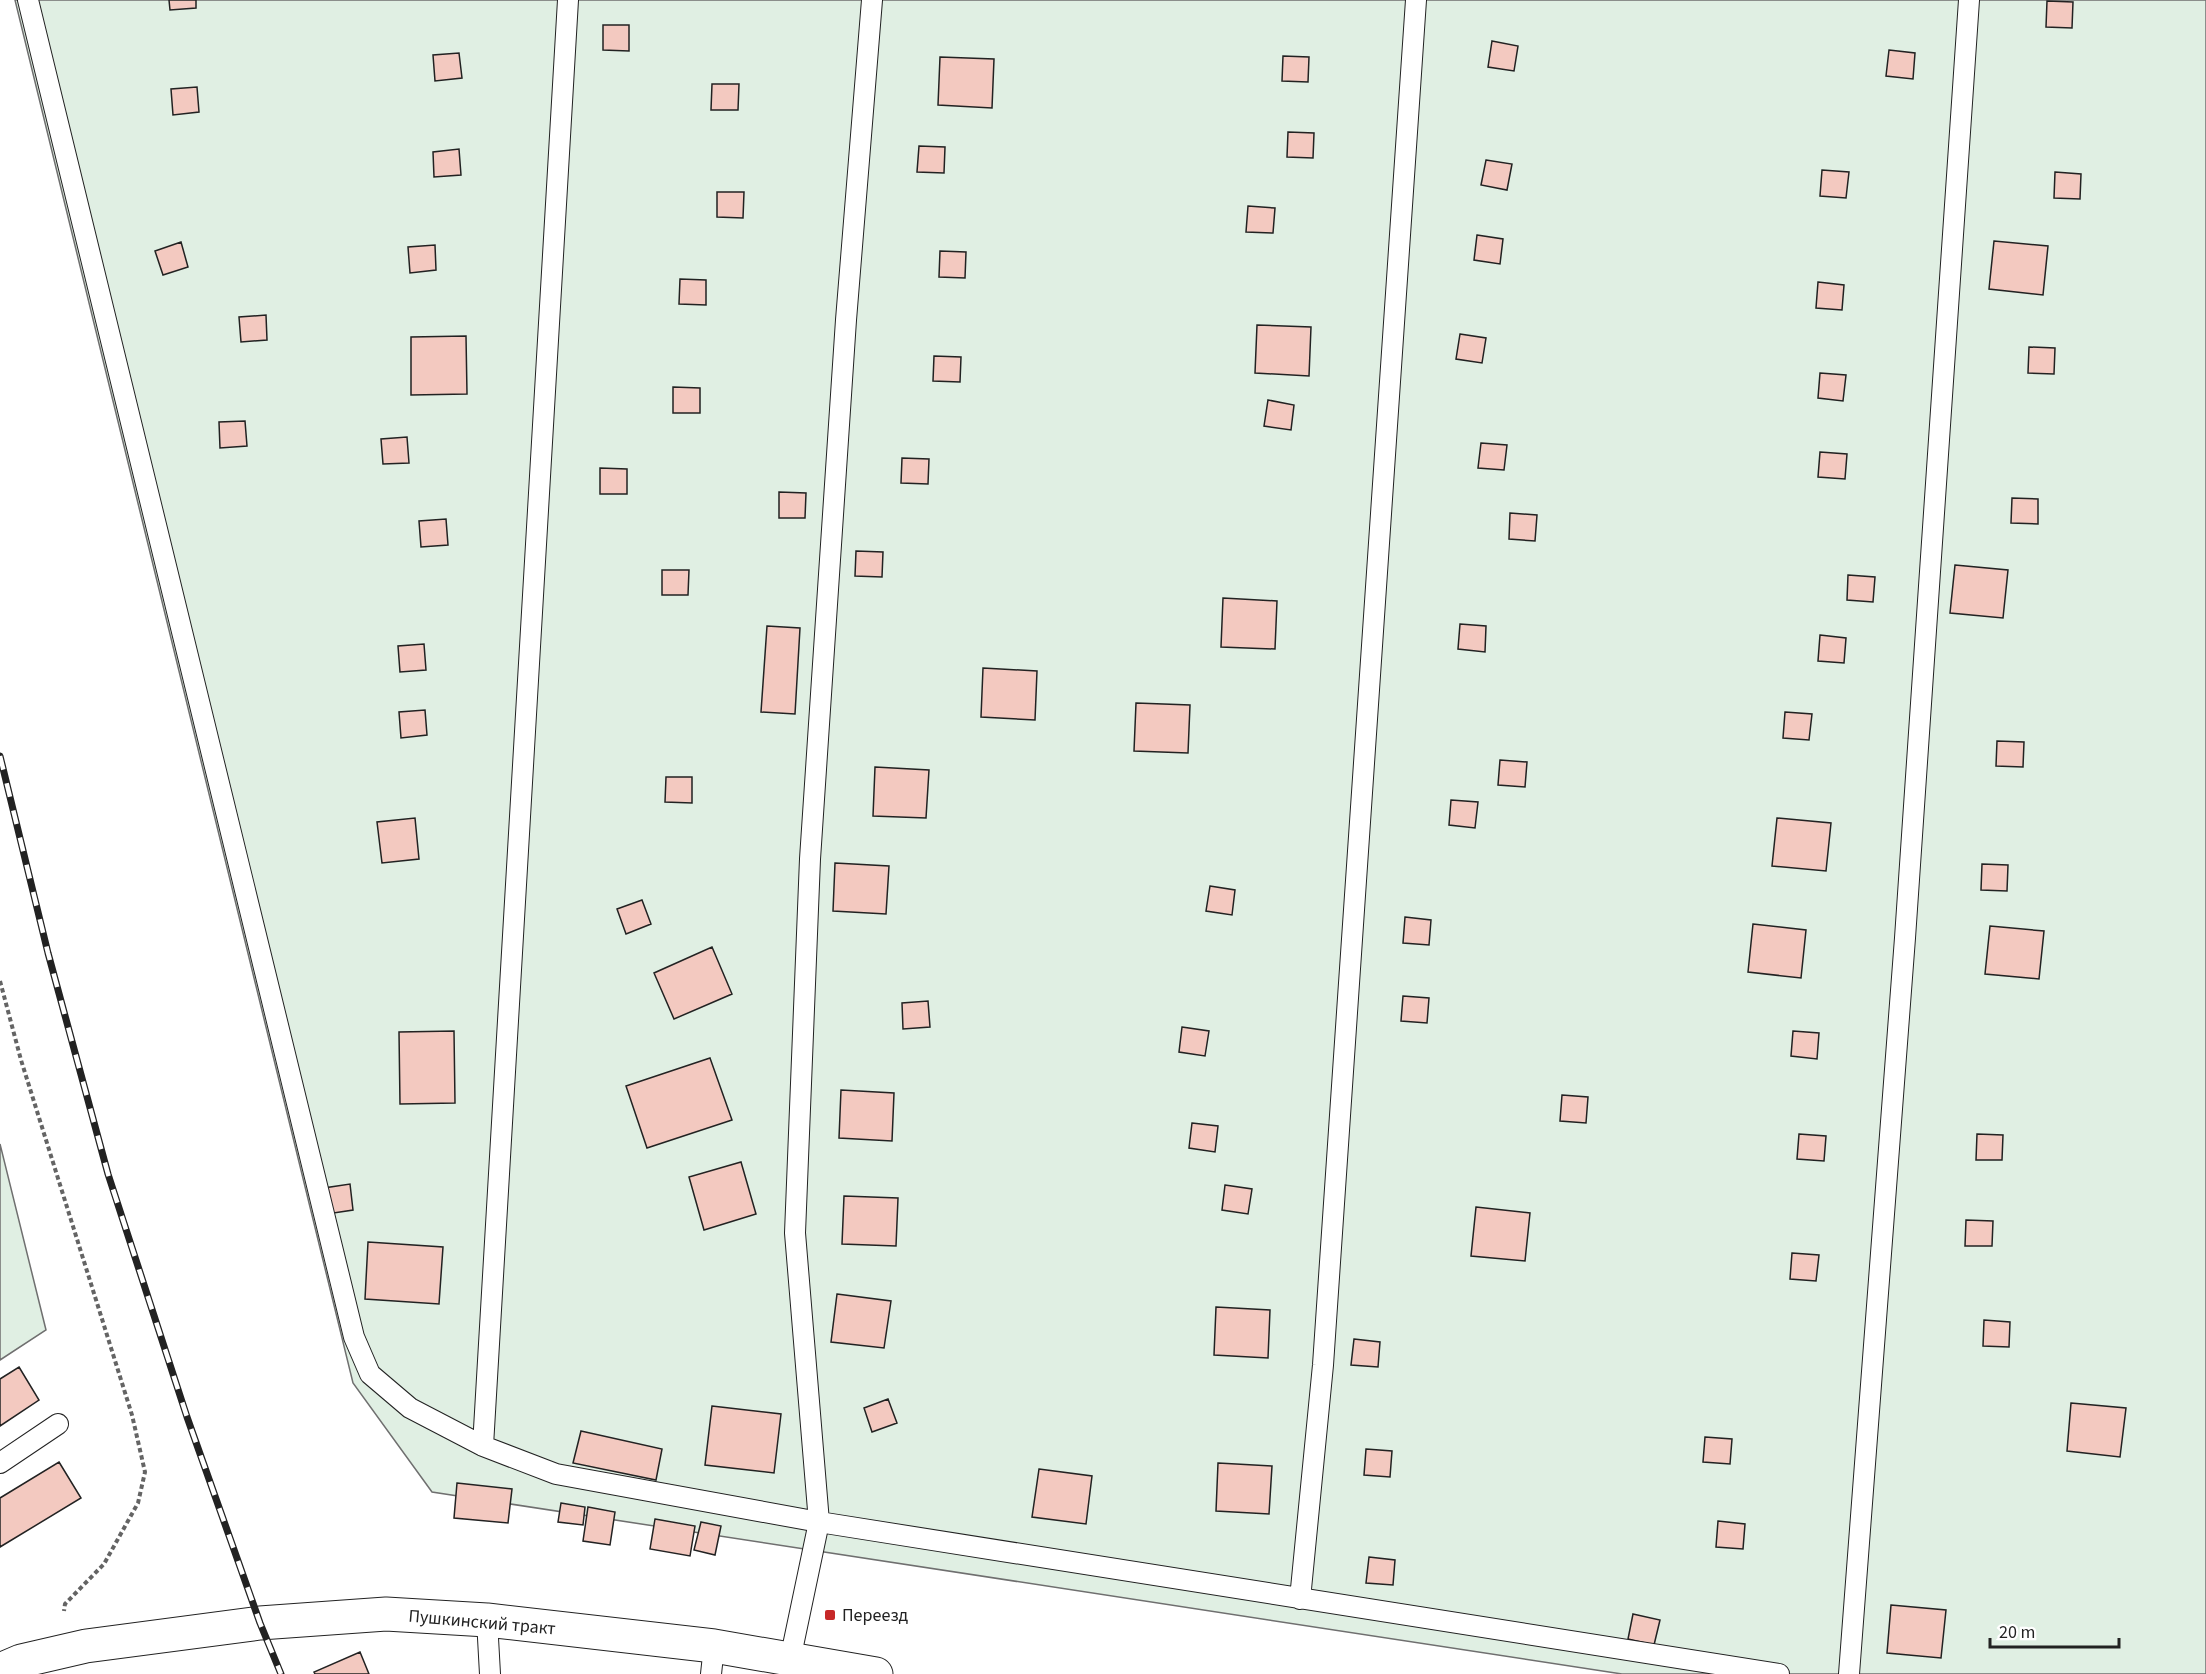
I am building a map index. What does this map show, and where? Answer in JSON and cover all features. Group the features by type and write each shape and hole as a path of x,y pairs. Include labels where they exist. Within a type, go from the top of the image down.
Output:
{"main road":[{"name":"Пушкинский тракт","path":"0,1670 21,1661 71,1649 260,1623 386,1614 487,1620 712,1660 790,1660 876,1674"}],"lane":[{"path":"28,0 354,1337 370,1374 410,1408 483,1446 556,1474 819,1522 1779,1674"},
{"path":"483,1446 568,0"},
{"path":"790,1660 819,1522 795,1233 810,859 846,320 872,0"},
{"path":"1300,1599 1323,1365 1416,0"},
{"path":"1849,1674 1905,938 1969,0"},
{"path":"0,1462 58,1424"},
{"path":"487,1620 490,1674"}],"path":[{"path":"0,981 21,1060 132,1415 145,1472 138,1503 104,1564 65,1604 71,1649"}],"green space":[{"path":"15,0 2206,0 2206,1674 1622,1674 432,1492 353,1383"},
{"path":"0,1144 46,1330 0,1360"}],"building":[{"path":"169,0 196,0 196,8 170,10"},
{"path":"2047,1 2073,2 2072,28 2046,27"},
{"path":"603,25 629,25 629,51 603,50"},
{"path":"1492,41 1518,46 1514,71 1488,67"},
{"path":"1889,50 1915,53 1913,79 1886,76"},
{"path":"459,53 462,78 435,81 433,55"},
{"path":"1283,56 1309,57 1308,82 1282,81"},
{"path":"940,57 994,59 992,108 938,105"},
{"path":"712,84 739,84 738,110 711,110"},
{"path":"197,87 199,112 173,115 171,89"},
{"path":"1288,132 1314,133 1313,158 1287,157"},
{"path":"919,146 945,147 944,173 917,172"},
{"path":"459,149 461,175 434,177 433,152"},
{"path":"1486,160 1512,164 1507,190 1481,185"},
{"path":"1822,170 1849,172 1846,198 1820,196"},
{"path":"2055,172 2081,174 2080,199 2054,198"},
{"path":"717,192 744,192 743,218 717,217"},
{"path":"1248,206 1275,208 1273,233 1246,232"},
{"path":"1477,235 1503,239 1500,264 1474,260"},
{"path":"1994,241 2048,246 2043,295 1989,289"},
{"path":"181,242 188,267 163,275 155,251"},
{"path":"435,245 436,270 410,273 408,247"},
{"path":"940,251 966,252 965,278 939,277"},
{"path":"680,279 706,280 706,305 679,304"},
{"path":"1818,282 1844,285 1842,310 1816,308"},
{"path":"266,315 267,340 241,342 239,317"},
{"path":"1257,325 1311,327 1309,376 1255,373"},
{"path":"1460,334 1486,338 1482,363 1456,359"},
{"path":"466,336 467,394 411,395 411,337"},
{"path":"2029,347 2055,348 2054,374 2028,373"},
{"path":"934,356 961,357 960,382 933,381"},
{"path":"1820,373 1846,375 1843,401 1818,398"},
{"path":"673,387 700,388 700,413 673,413"},
{"path":"1268,400 1294,405 1291,430 1264,426"},
{"path":"245,421 247,446 220,448 219,422"},
{"path":"407,437 409,463 383,464 381,439"},
{"path":"1481,443 1507,445 1504,470 1478,468"},
{"path":"1820,452 1847,454 1845,479 1818,477"},
{"path":"902,458 929,459 928,484 901,483"},
{"path":"600,468 627,469 627,494 600,494"},
{"path":"779,492 806,493 805,518 779,518"},
{"path":"2012,498 2038,499 2038,524 2011,523"},
{"path":"1510,513 1537,515 1535,541 1509,539"},
{"path":"446,519 448,545 421,547 419,521"},
{"path":"856,551 883,552 882,577 855,576"},
{"path":"1955,565 2008,570 2003,618 1950,613"},
{"path":"662,570 689,570 688,595 662,595"},
{"path":"1848,575 1875,577 1873,602 1847,600"},
{"path":"1223,598 1277,601 1275,649 1221,647"},
{"path":"1460,624 1486,626 1485,652 1458,649"},
{"path":"767,626 800,628 795,714 761,712"},
{"path":"1820,635 1846,638 1844,663 1818,661"},
{"path":"424,644 426,670 400,672 398,646"},
{"path":"983,668 1037,671 1035,720 981,717"},
{"path":"1136,703 1190,705 1188,753 1134,751"},
{"path":"425,710 427,735 401,738 399,712"},
{"path":"1785,712 1812,714 1809,740 1783,738"},
{"path":"1997,741 2024,742 2023,767 1996,766"},
{"path":"1500,760 1527,762 1525,787 1498,785"},
{"path":"875,767 929,770 926,818 873,816"},
{"path":"666,777 692,777 692,803 665,802"},
{"path":"1451,800 1478,802 1475,828 1449,825"},
{"path":"415,818 419,859 382,863 377,822"},
{"path":"1777,818 1831,823 1826,871 1772,866"},
{"path":"835,863 889,866 886,914 833,911"},
{"path":"1982,864 2008,865 2007,891 1981,890"},
{"path":"1210,886 1235,890 1232,915 1206,911"},
{"path":"642,900 651,924 626,934 617,909"},
{"path":"1405,917 1431,920 1429,945 1403,943"},
{"path":"1753,924 1806,930 1801,978 1748,972"},
{"path":"1990,926 2044,931 2039,979 1985,974"},
{"path":"712,947 732,994 674,1019 654,973"},
{"path":"1403,996 1429,998 1427,1023 1401,1021"},
{"path":"928,1001 930,1027 903,1029 902,1003"},
{"path":"1182,1027 1209,1031 1205,1056 1179,1052"},
{"path":"454,1031 455,1103 400,1104 399,1032"},
{"path":"1793,1031 1819,1033 1817,1059 1791,1056"},
{"path":"710,1058 732,1120 647,1148 626,1086"},
{"path":"841,1090 894,1093 892,1141 839,1138"},
{"path":"1562,1095 1588,1097 1586,1123 1560,1121"},
{"path":"1192,1123 1218,1126 1215,1152 1189,1148"},
{"path":"1799,1134 1826,1136 1824,1161 1797,1159"},
{"path":"1977,1134 2003,1135 2002,1160 1976,1160"},
{"path":"741,1162 756,1214 704,1230 689,1177"},
{"path":"350,1184 353,1210 327,1214 324,1188"},
{"path":"1225,1185 1252,1189 1248,1214 1222,1210"},
{"path":"844,1196 898,1198 896,1246 842,1244"},
{"path":"1476,1207 1530,1213 1525,1261 1471,1256"},
{"path":"1966,1220 1993,1221 1992,1246 1965,1246"},
{"path":"368,1242 443,1247 439,1304 365,1299"},
{"path":"1792,1253 1819,1255 1816,1281 1790,1279"},
{"path":"837,1294 891,1301 884,1348 831,1342"},
{"path":"1216,1307 1270,1310 1268,1358 1214,1355"},
{"path":"1984,1320 2010,1322 2009,1347 1983,1346"},
{"path":"1354,1339 1380,1342 1378,1367 1351,1365"},
{"path":"19,1367 39,1400 0,1426 0,1379"},
{"path":"888,1399 897,1423 872,1432 864,1408"},
{"path":"2071,1403 2126,1408 2120,1457 2067,1451"},
{"path":"712,1406 781,1414 774,1473 705,1465"},
{"path":"581,1431 662,1449 656,1480 573,1463"},
{"path":"1705,1437 1732,1439 1730,1464 1703,1462"},
{"path":"1366,1449 1392,1451 1390,1477 1364,1475"},
{"path":"59,1462 81,1498 0,1547 0,1498"},
{"path":"1218,1463 1272,1466 1269,1514 1216,1511"},
{"path":"1039,1469 1092,1476 1086,1524 1032,1517"},
{"path":"457,1483 512,1489 508,1523 454,1518"},
{"path":"561,1503 585,1507 583,1525 558,1522"},
{"path":"588,1507 615,1512 610,1545 583,1541"},
{"path":"655,1519 695,1526 690,1556 650,1549"},
{"path":"1718,1521 1745,1524 1743,1549 1716,1547"},
{"path":"701,1522 721,1526 715,1555 694,1550"},
{"path":"1369,1557 1395,1560 1393,1585 1366,1583"},
{"path":"1891,1605 1946,1610 1941,1658 1887,1653"},
{"path":"1633,1614 1660,1620 1654,1645 1628,1639"},
{"path":"360,1652 369,1674 315,1674 314,1672"}],"railway":[{"path":"0,756 48,953 108,1174 187,1417 260,1623 281,1674"}],"place":[{"name":"Переезд","path":"830,1615"}]}
